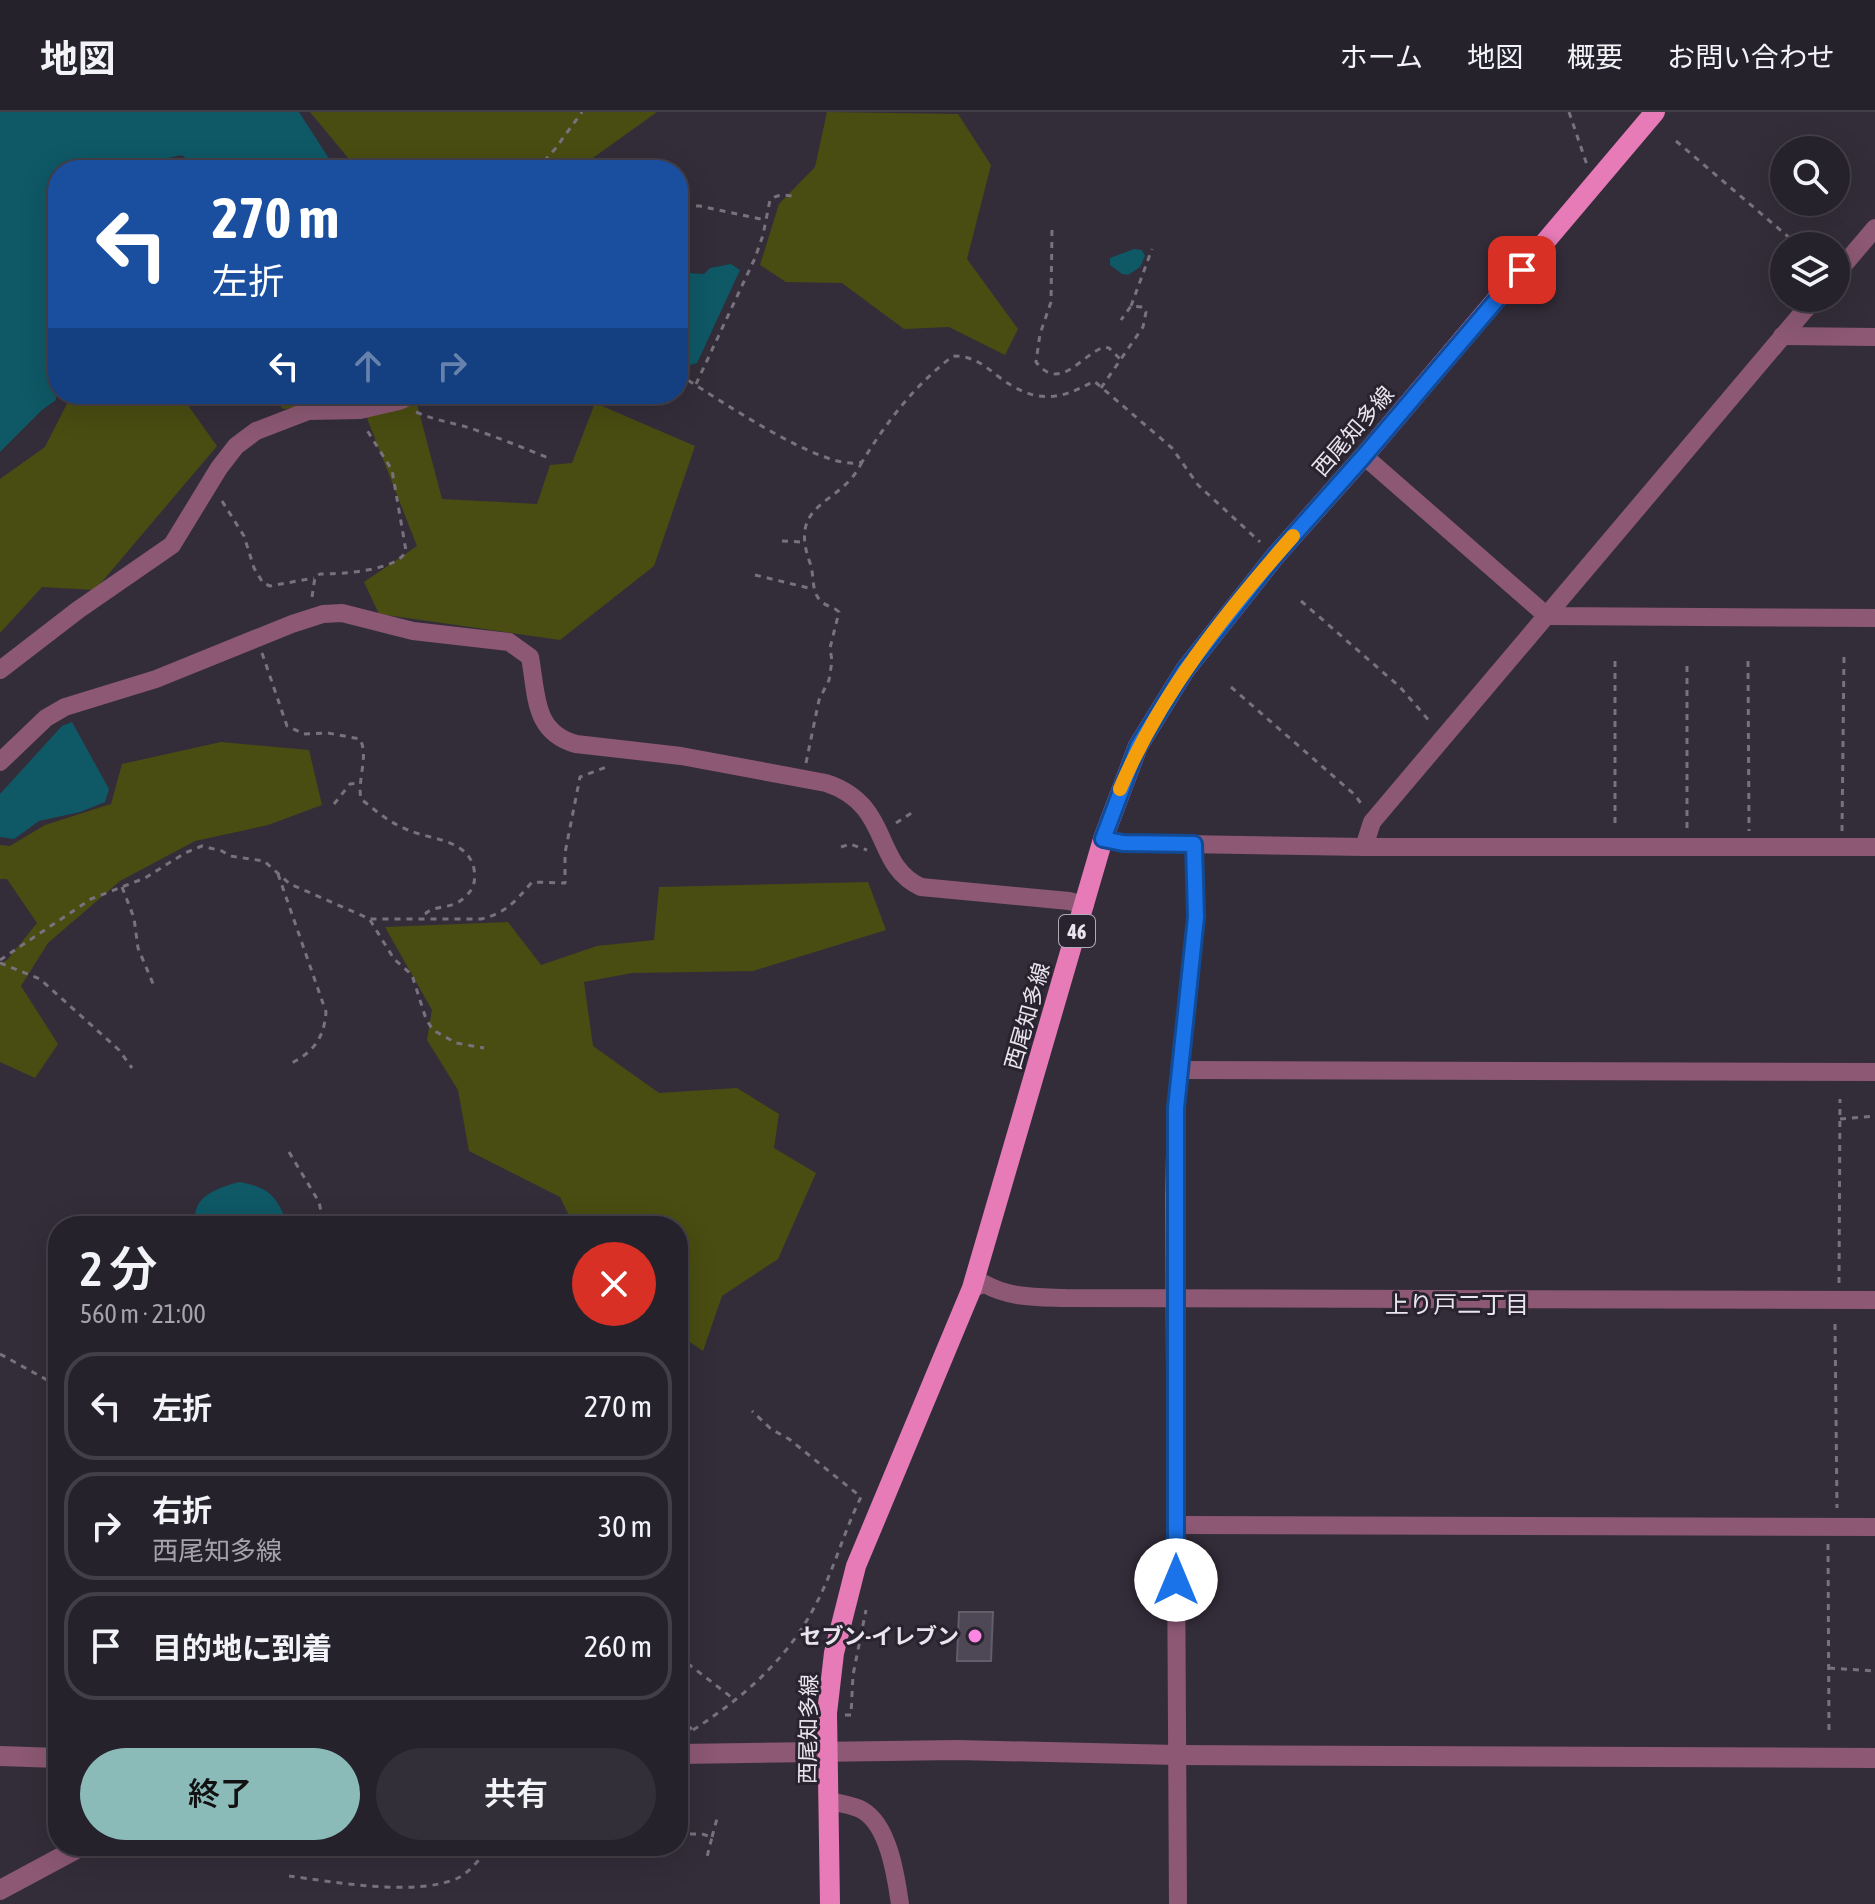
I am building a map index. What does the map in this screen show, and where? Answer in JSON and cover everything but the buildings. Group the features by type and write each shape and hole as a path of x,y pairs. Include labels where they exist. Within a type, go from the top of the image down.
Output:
{"main road":[{"name":"西尾知多線","path":"830,1904 831,1801 827,1713 834,1653 856,1566 972,1288 1103,839 1138,746 1185,670 1276,555 1364,456 1655,112"}],"street":[{"path":"1850,257 1875,228"},
{"path":"1364,847 1375,819 1803,312"},
{"path":"1782,336 1875,337"},
{"path":"0,670 78,610 172,545 219,468 236,446 256,431 308,411 360,410 383,404"},
{"path":"1364,456 1547,616 1875,618"},
{"path":"0,762 46,718 65,707 156,679 316,616 342,613 413,631 509,642 530,657 541,718 550,732 562,740 681,756 842,788 858,799 902,876 921,887 1085,905"},
{"path":"1103,839 1123,843 1364,847 1875,847"},
{"path":"1178,1904 1175,1153 1179,1070 1196,917 1194,844"},
{"path":"1179,1070 1875,1072"},
{"path":"972,1288 985,1284 997,1291 1022,1297 1875,1300"},
{"path":"1176,1525 1875,1527"},
{"path":"688,1754 957,1750 1177,1755 1875,1758"},
{"path":"0,1756 48,1758"},
{"path":"831,1801 863,1811 881,1833 894,1867 900,1904"},
{"path":"0,1890 63,1856"}],"path":[{"path":"545,160 582,112"},
{"path":"1569,112 1584,160 1601,178"},
{"path":"1676,141 1783,232"},
{"path":"696,385 755,258 770,200 774,196 797,197"},
{"path":"688,206 765,220"},
{"path":"1052,230 1051,302 1040,334 1036,362 1042,370 1053,374 1068,372 1104,347 1121,360"},
{"path":"1121,320 1131,306 1152,249"},
{"path":"1101,388 1146,318 1143,307 1131,306"},
{"path":"805,779 819,700 829,680 832,661 830,648 839,612 824,604 814,589 813,571 802,542 811,514 840,490 898,409 932,372 953,356 976,359 1011,386 1033,396 1068,395 1094,381 1172,448 1198,485 1276,555"},
{"path":"688,380 787,440 842,464 862,462"},
{"path":"405,404 404,407 440,422 481,431 551,459"},
{"path":"222,501 244,536 254,568 263,583 270,586 320,574 357,571 402,559 406,551 392,470 366,427 360,410"},
{"path":"782,541 802,542"},
{"path":"755,575 814,589"},
{"path":"315,577 312,602 316,616"},
{"path":"1301,601 1400,687 1444,738"},
{"path":"257,638 287,726 304,734 328,733 360,739 364,748 359,783 361,799 388,821 410,831 442,839 466,851 472,858 475,878 472,889 452,907 426,913 428,919"},
{"path":"1842,847 1844,655"},
{"path":"1615,661 1615,847"},
{"path":"1748,661 1749,847"},
{"path":"1687,666 1687,847"},
{"path":"1231,687 1355,795 1375,819"},
{"path":"0,962 91,899 145,878 202,846 230,856 264,861 290,884 370,919 489,917 511,907 532,882 565,883 565,853 580,777 614,764 618,749"},
{"path":"334,804 350,784 359,783"},
{"path":"880,833 916,810"},
{"path":"278,873 326,1012 316,1048 288,1065"},
{"path":"122,887 134,918 138,948 154,986"},
{"path":"370,919 394,959 412,975 426,1019 433,1030 456,1043 484,1048"},
{"path":"0,962 40,979 119,1050 132,1068"},
{"path":"1839,1300 1840,1099"},
{"path":"1840,1119 1875,1116"},
{"path":"289,1152 319,1202 322,1216"},
{"path":"1829,1732 1835,1324"},
{"path":"0,1354 48,1380"},
{"path":"693,1730 760,1681 776,1664 817,1604 847,1524 861,1497 752,1411"},
{"path":"688,1664 736,1700"},
{"path":"1829,1668 1875,1671"},
{"path":"707,1857 718,1815"},
{"path":"688,1835 712,1837"},
{"path":"289,1876 365,1885 434,1886 461,1877 483,1856"}],"green space":[{"path":"310,112 657,112 590,160 350,160"},
{"path":"827,112 958,114 991,165 967,259 1018,329 1005,355 949,327 904,329 842,283 786,282 760,265 779,204 815,167"},
{"path":"67,404 187,404 217,446 95,590 42,587 0,633 0,479 45,447"},
{"path":"279,404 348,404 283,409"},
{"path":"361,404 417,404 442,499 537,504 550,465 572,463 595,404 695,446 654,566 560,640 379,614 364,582 417,546"},
{"path":"221,742 309,750 322,805 268,825 195,841 120,881 48,943 21,986 58,1044 35,1078 0,1062 0,963 7,960 37,923 7,879 0,879 0,845 10,846 45,825 111,804 122,764"},
{"path":"868,882 886,930 753,971 632,973 584,982 593,1046 659,1093 737,1088 779,1114 774,1148 816,1173 778,1259 722,1296 703,1351 688,1341 688,1216 569,1216 560,1197 469,1151 458,1090 427,1040 432,1010 385,927 508,922 541,965 597,946 654,940 659,887"}],"water":[{"path":"0,112 299,112 331,160 187,160 182,155 160,160 48,160 50,404 0,452"},
{"path":"1134,249 1142,250 1145,256 1140,267 1128,275 1110,265 1110,258"},
{"path":"731,264 740,270 697,363 688,366 688,273 704,274 710,268"},
{"path":"72,722 109,789 105,802 80,812 39,821 14,839 0,837 0,794 62,726"},
{"path":"240,1182 259,1187 272,1195 284,1216 195,1216 200,1202 222,1187"}],"slow traffic":[{"path":"1120,789 1138,746 1185,670 1293,536"}],"place":[{"name":"セブン-イレブン","path":"975,1636"}],"district":[{"name":"上り戸二丁目","path":"1457,1304"}],"route":[{"path":"1176,1580 1176,1108 1196,917 1194,844 1123,843 1103,839 1138,746 1185,670 1276,555 1522,270"}]}
